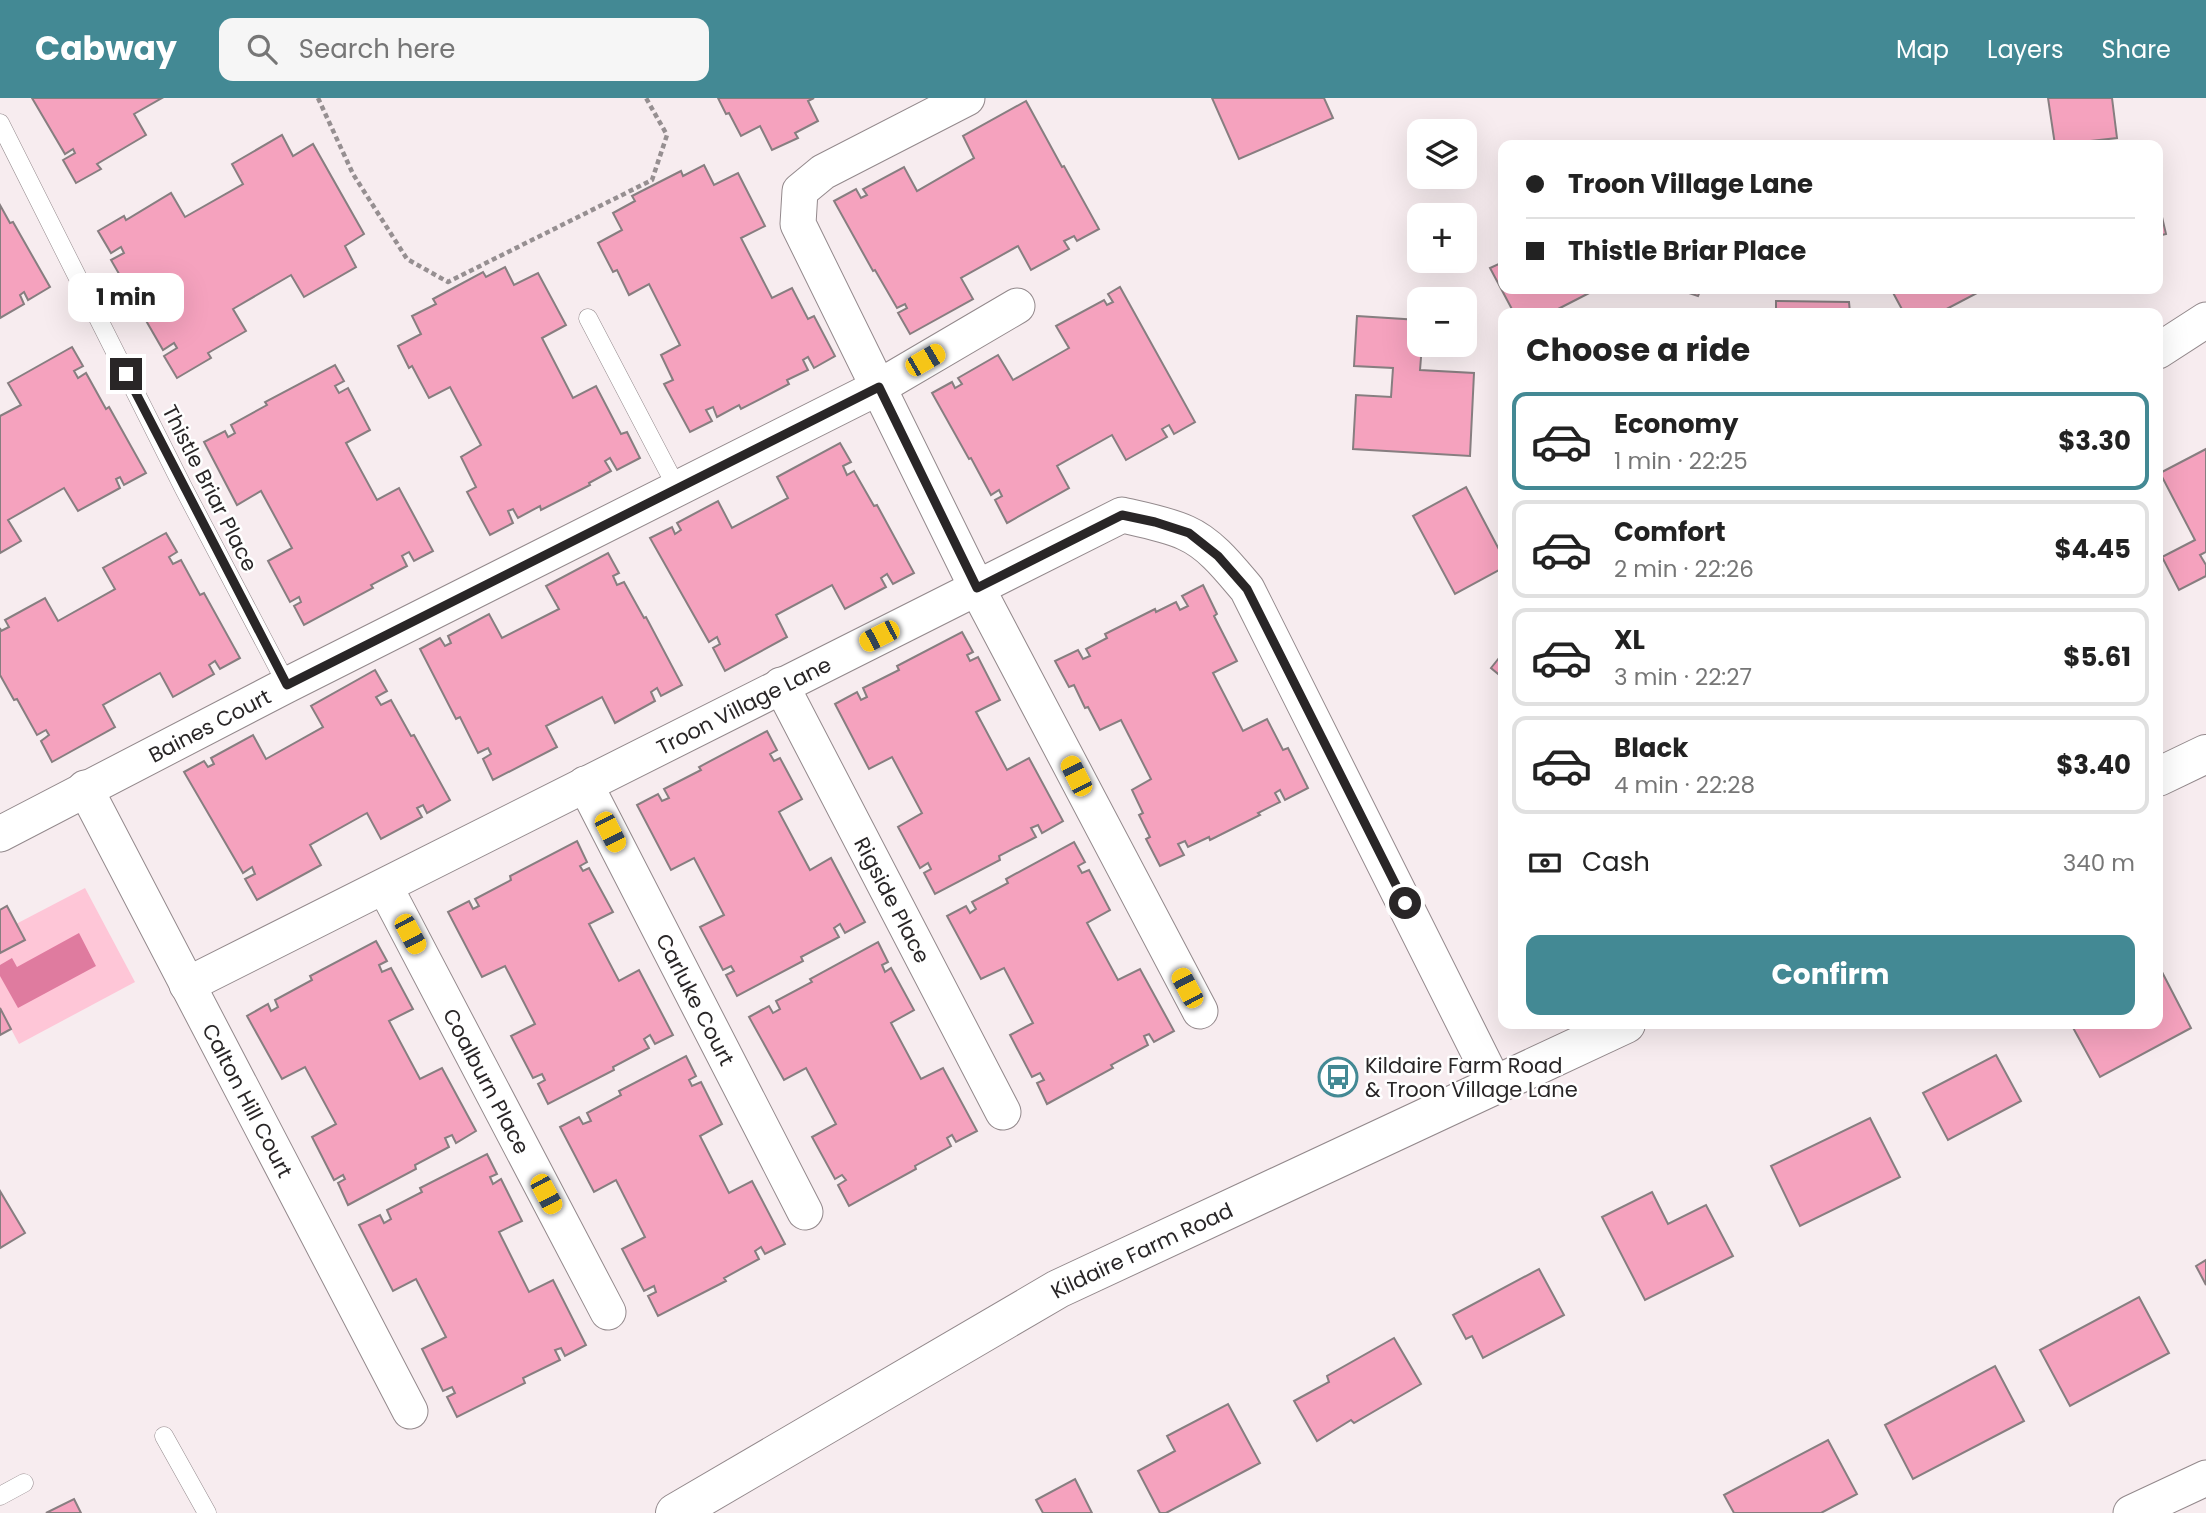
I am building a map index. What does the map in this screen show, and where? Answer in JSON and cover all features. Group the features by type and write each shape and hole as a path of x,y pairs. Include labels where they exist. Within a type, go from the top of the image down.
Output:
{"main road":[{"path":"2163,774 2206,754"},
{"name":"Kildaire Farm Road","path":"675,1513 1058,1289 1615,1029"}],"street":[{"path":"967,98 823,173 800,191 798,224 977,588 1200,1011"},
{"name":"Baines Court","path":"0,834 287,685 879,387 1017,306"},
{"path":"2163,348 2206,320"},
{"name":"Troon Village Lane","path":"187,985 1122,515 1189,533 1218,556 1247,589 1495,1084"},
{"name":"Rigside Place","path":"781,685 1003,1112"},
{"name":"Carluke Court","path":"585,784 805,1212"},
{"name":"Calton Hill Court","path":"85,788 410,1410"},
{"name":"Coalburn Place","path":"385,887 608,1312"},
{"path":"2131,1513 2206,1478"}],"lane":[{"name":"Thistle Briar Place","path":"0,123 171,464 287,685"},
{"path":"588,318 677,488"},
{"path":"164,1436 207,1513"},
{"path":"0,1496 24,1483"}],"path":[{"path":"318,98 353,174 407,259 448,282 652,180 667,135 646,98"}],"shaded area":[{"path":"85,888 135,982 19,1044 0,1008 0,953 16,924"},
{"path":"79,933 96,966 18,1008 0,976 0,965 12,958 17,967"}],"building":[{"path":"32,98 162,98 134,114 146,135 97,164 101,169 76,183 63,160 75,153 73,149 65,154"},
{"path":"718,98 814,98 808,101 818,121 795,133 798,138 772,150 760,126 741,136"},
{"path":"1212,98 1324,98 1333,118 1239,159"},
{"path":"2048,98 2112,98 2117,138 2054,140"},
{"path":"1026,101 1099,229 1077,241 1074,236 1064,241 1069,249 1031,270 1018,246 961,278 973,299 910,334 898,313 907,308 905,304 897,308 834,201 856,189 861,198 867,195 863,189 904,167 917,191 974,158 963,136"},
{"path":"282,135 293,156 313,144 364,234 345,246 356,267 304,297 291,275 233,309 246,331 208,353 211,358 177,378 164,356 177,348 174,343 163,350 111,260 124,253 121,247 111,253 98,231 124,216 126,220 171,193 185,217 243,184 232,164"},
{"path":"704,165 714,185 738,173 765,226 741,238 772,298 792,288 808,319 814,316 835,356 814,368 808,357 803,360 808,370 787,380 789,384 741,409 739,405 717,417 713,407 706,410 712,421 690,432 664,384 673,380 661,355 680,345 649,284 629,295 617,270 613,272 598,243 622,230 613,213 635,201 632,196 681,171 683,176"},
{"path":"0,205 10,223 13,222 50,287 28,300 24,292 20,295 24,304 0,318"},
{"path":"1498,264 1498,283 1490,268"},
{"path":"505,267 514,285 538,273 566,325 542,338 573,398 596,386 621,434 627,432 640,458 617,470 610,458 605,461 611,471 589,483 590,485 541,510 540,506 518,518 513,509 508,511 513,523 490,535 467,492 476,487 461,457 481,445 450,387 429,398 398,346 421,334 412,316 436,304 433,299 483,272 486,277"},
{"path":"1120,287 1195,422 1174,434 1169,425 1162,429 1167,437 1126,460 1112,435 1057,466 1069,488 1007,523 995,500 1002,496 999,490 991,495 932,393 952,382 955,388 962,384 958,378 998,355 1013,380 1069,348 1056,326 1104,300 1107,305 1113,302 1108,294"},
{"path":"1504,294 1587,294 1560,308 1511,308"},
{"path":"1894,294 1975,294 1949,308 1901,308"},
{"path":"1776,301 1849,302 1850,308 1776,308"},
{"path":"1357,316 1407,319 1407,357 1421,357 1420,370 1474,373 1470,456 1353,449 1356,395 1391,397 1393,368 1354,366"},
{"path":"72,347 83,366 74,371 78,378 86,373 106,409 109,407 146,473 124,485 120,477 116,479 120,488 78,511 64,488 8,520 21,541 0,553 0,416 21,405 8,383"},
{"path":"335,365 344,381 335,386 339,393 348,388 370,430 346,443 377,500 399,488 433,551 414,561 409,552 402,556 407,566 371,585 373,588 304,625 294,606 301,602 299,597 290,602 268,561 292,548 261,491 237,505 204,442 225,431 228,437 235,433 231,425 267,405 265,402"},
{"path":"840,443 851,462 843,466 847,475 854,471 874,506 877,505 914,573 893,584 887,574 881,578 886,587 845,609 832,585 776,615 787,637 725,671 713,648 720,644 717,637 709,642 650,538 672,527 675,534 681,530 677,523 718,501 732,528 788,498 777,477"},
{"path":"2206,449 2206,552 2200,555 2206,565 2206,576 2179,590 2163,556 2195,540 2163,479 2163,471"},
{"path":"1466,487 1498,548 1498,571 1455,594 1413,516"},
{"path":"166,533 177,552 169,557 173,564 181,560 200,595 204,593 240,658 220,669 215,661 209,665 214,674 173,697 160,673 103,705 115,727 52,762 41,741 49,735 46,730 37,735 0,675 0,628 1,631 9,627 5,620 45,598 58,621 115,589 103,568"},
{"path":"608,553 619,573 613,576 617,585 624,582 682,685 661,696 657,688 651,692 655,701 615,723 602,697 546,726 557,747 493,780 483,759 491,754 488,748 478,753 460,717 456,719 420,649 440,638 445,646 451,643 448,636 489,614 502,638 559,609 546,586"},
{"path":"1203,585 1217,614 1214,616 1237,661 1213,673 1243,731 1267,719 1283,750 1288,748 1308,788 1285,800 1280,790 1275,793 1280,802 1258,813 1260,815 1210,840 1209,837 1188,847 1185,841 1178,844 1184,855 1160,866 1146,839 1150,837 1139,815 1143,813 1132,790 1151,779 1121,720 1100,730 1074,685 1069,687 1055,661 1078,650 1083,659 1090,656 1086,649 1107,638 1105,634 1155,609 1156,612 1176,602 1180,610 1188,606 1182,596"},
{"path":"962,632 973,652 967,655 970,661 978,657 1000,700 976,712 1007,770 1029,758 1063,821 1042,833 1038,825 1031,828 1036,837 999,856 1000,860 935,894 924,873 931,869 928,863 920,868 898,827 922,813 892,757 869,769 835,704 857,692 861,700 867,697 863,688 899,670 897,666"},
{"path":"1498,659 1498,674 1491,668"},
{"path":"375,670 387,691 376,697 381,705 391,700 450,800 427,813 423,805 417,808 422,817 381,839 367,813 310,845 321,865 257,900 245,879 255,874 252,867 243,873 184,772 204,761 208,767 214,764 211,758 253,735 266,759 323,727 311,706"},
{"path":"767,731 777,750 770,754 774,761 780,758 802,799 779,812 810,870 831,858 865,922 845,933 840,924 834,928 839,937 801,957 803,961 737,996 726,975 734,971 731,966 723,970 700,927 724,915 694,858 671,870 637,805 658,794 662,801 669,798 664,789"},
{"path":"577,841 587,862 580,866 583,871 589,868 613,912 589,924 619,981 639,970 673,1035 655,1044 650,1035 644,1039 649,1048 613,1067 614,1070 548,1104 538,1084 545,1080 542,1074 533,1078 511,1036 535,1024 505,966 482,977 448,912 469,901 473,909 479,906 475,899 511,880 510,876"},
{"path":"1074,842 1085,862 1078,866 1082,873 1089,870 1110,910 1087,923 1118,980 1140,969 1174,1031 1154,1042 1149,1034 1144,1036 1148,1045 1111,1065 1113,1068 1047,1104 1037,1083 1044,1080 1040,1073 1032,1077 1010,1035 1033,1023 1004,968 981,979 947,916 966,906 970,913 976,909 972,902 1008,883 1006,879"},
{"path":"7,906 25,940 0,953 0,910"},
{"path":"376,941 387,961 379,965 382,972 391,968 413,1009 389,1021 420,1079 442,1068 476,1131 456,1143 452,1135 445,1138 449,1147 415,1165 416,1169 348,1205 338,1183 345,1179 343,1175 334,1180 312,1137 336,1124 305,1067 282,1079 247,1016 268,1004 271,1011 278,1007 275,1000 312,980 310,976"},
{"path":"878,942 888,962 882,965 885,972 891,968 914,1010 891,1023 921,1079 943,1068 977,1131 956,1142 952,1135 947,1138 951,1146 849,1206 838,1185 846,1180 842,1175 835,1179 812,1137 836,1124 806,1068 784,1080 749,1017 769,1006 773,1013 780,1009 776,1001"},
{"path":"2163,974 2191,1028 2100,1077 2074,1029 2163,1029"},
{"path":"0,1008 11,1029 0,1035"},
{"path":"1996,1055 2021,1101 1948,1140 1923,1093"},
{"path":"686,1056 696,1076 689,1080 692,1086 701,1082 722,1124 700,1136 729,1193 752,1181 785,1244 765,1254 761,1247 755,1251 759,1259 724,1278 726,1281 658,1316 648,1296 656,1292 654,1286 644,1291 622,1249 645,1237 616,1180 594,1192 560,1127 579,1117 583,1124 591,1121 587,1113 621,1095 619,1091"},
{"path":"1870,1118 1900,1177 1800,1226 1771,1166"},
{"path":"487,1154 497,1174 490,1177 493,1184 501,1179 522,1221 499,1232 529,1292 553,1280 586,1345 565,1356 561,1348 555,1350 560,1360 523,1378 525,1383 457,1417 447,1397 455,1393 452,1387 443,1391 422,1349 446,1337 416,1279 393,1291 359,1225 380,1215 384,1223 391,1219 387,1210 422,1192 420,1188"},
{"path":"0,1191 25,1233 0,1248"},
{"path":"1652,1192 1668,1224 1706,1205 1733,1256 1645,1300 1602,1217"},
{"path":"2206,1260 2206,1285 2196,1266"},
{"path":"1539,1269 1564,1315 1483,1358 1472,1336 1466,1339 1453,1315"},
{"path":"2139,1297 2169,1353 2070,1406 2040,1350"},
{"path":"1394,1338 1421,1384 1317,1441 1294,1401 1329,1382 1327,1376"},
{"path":"1995,1366 2024,1421 1913,1479 1885,1425"},
{"path":"1228,1404 1260,1463 1166,1513 1160,1513 1138,1471 1175,1451 1167,1436"},
{"path":"1828,1440 1857,1494 1821,1513 1734,1513 1724,1495"},
{"path":"1075,1479 1092,1513 1043,1513 1036,1500"},
{"path":"74,1499 81,1513 46,1513"}],"place":[{"name":"Kildaire Farm Road & Troon Village Lane","path":"1338,1077"}],"route":[{"path":"126,374 287,685 879,387 977,588 1122,515 1189,533 1218,556 1247,589 1405,903"}]}
